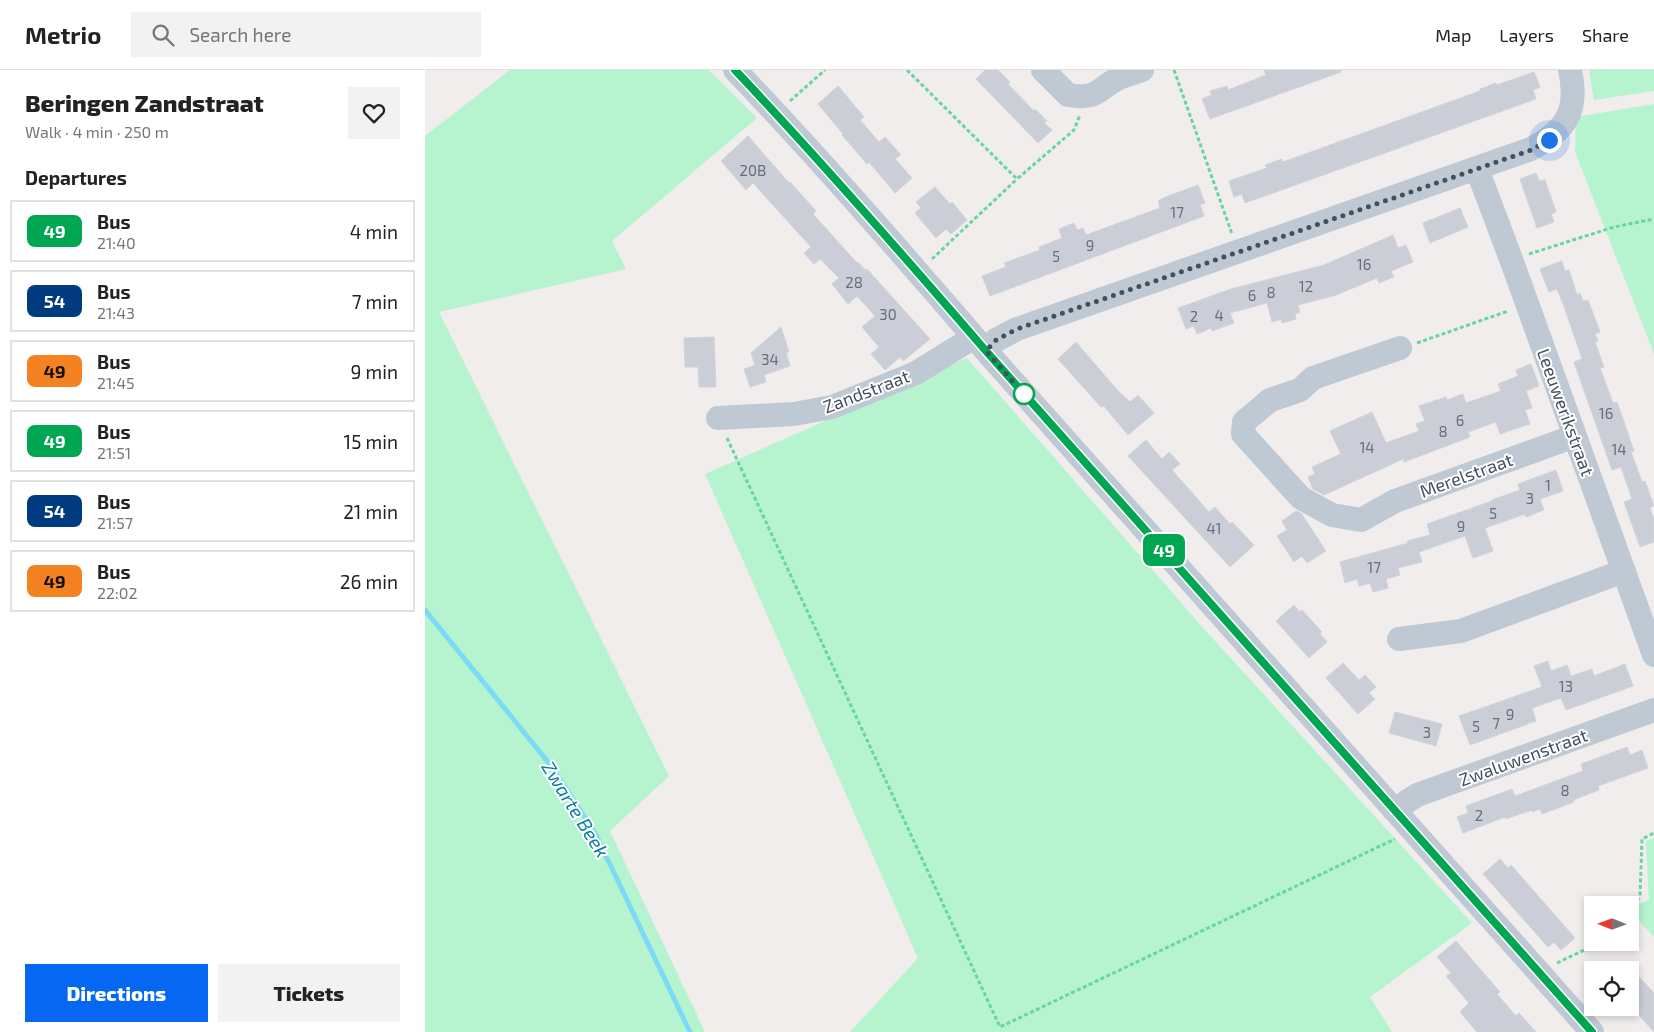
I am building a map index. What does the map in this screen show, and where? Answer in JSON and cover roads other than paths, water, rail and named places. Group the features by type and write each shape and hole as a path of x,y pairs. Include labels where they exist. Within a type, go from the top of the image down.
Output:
{"street":[{"path":"735,70 777,114 918,272 1592,1032"},
{"path":"1043,70 1068,95 1088,96 1095,95 1118,78 1142,70"},
{"name":"Zandstraat","path":"718,418 795,414 832,407 980,344 996,340 1017,329 1531,150 1549,140 1569,116 1573,99 1573,82 1570,70"},
{"name":"Leeuwerikstraat","path":"1477,169 1654,655"},
{"name":"Merelstraat","path":"1400,348 1313,378 1300,390 1270,400 1244,422 1243,434 1301,498 1332,514 1361,520 1395,501 1575,436"},
{"path":"1399,639 1461,631 1624,571"},
{"name":"Zwaluwenstraat","path":"1394,810 1417,795 1654,710"}],"waterway":[{"name":"Zwarte Beek","path":"425,610 552,767 595,833 690,1032"}]}
